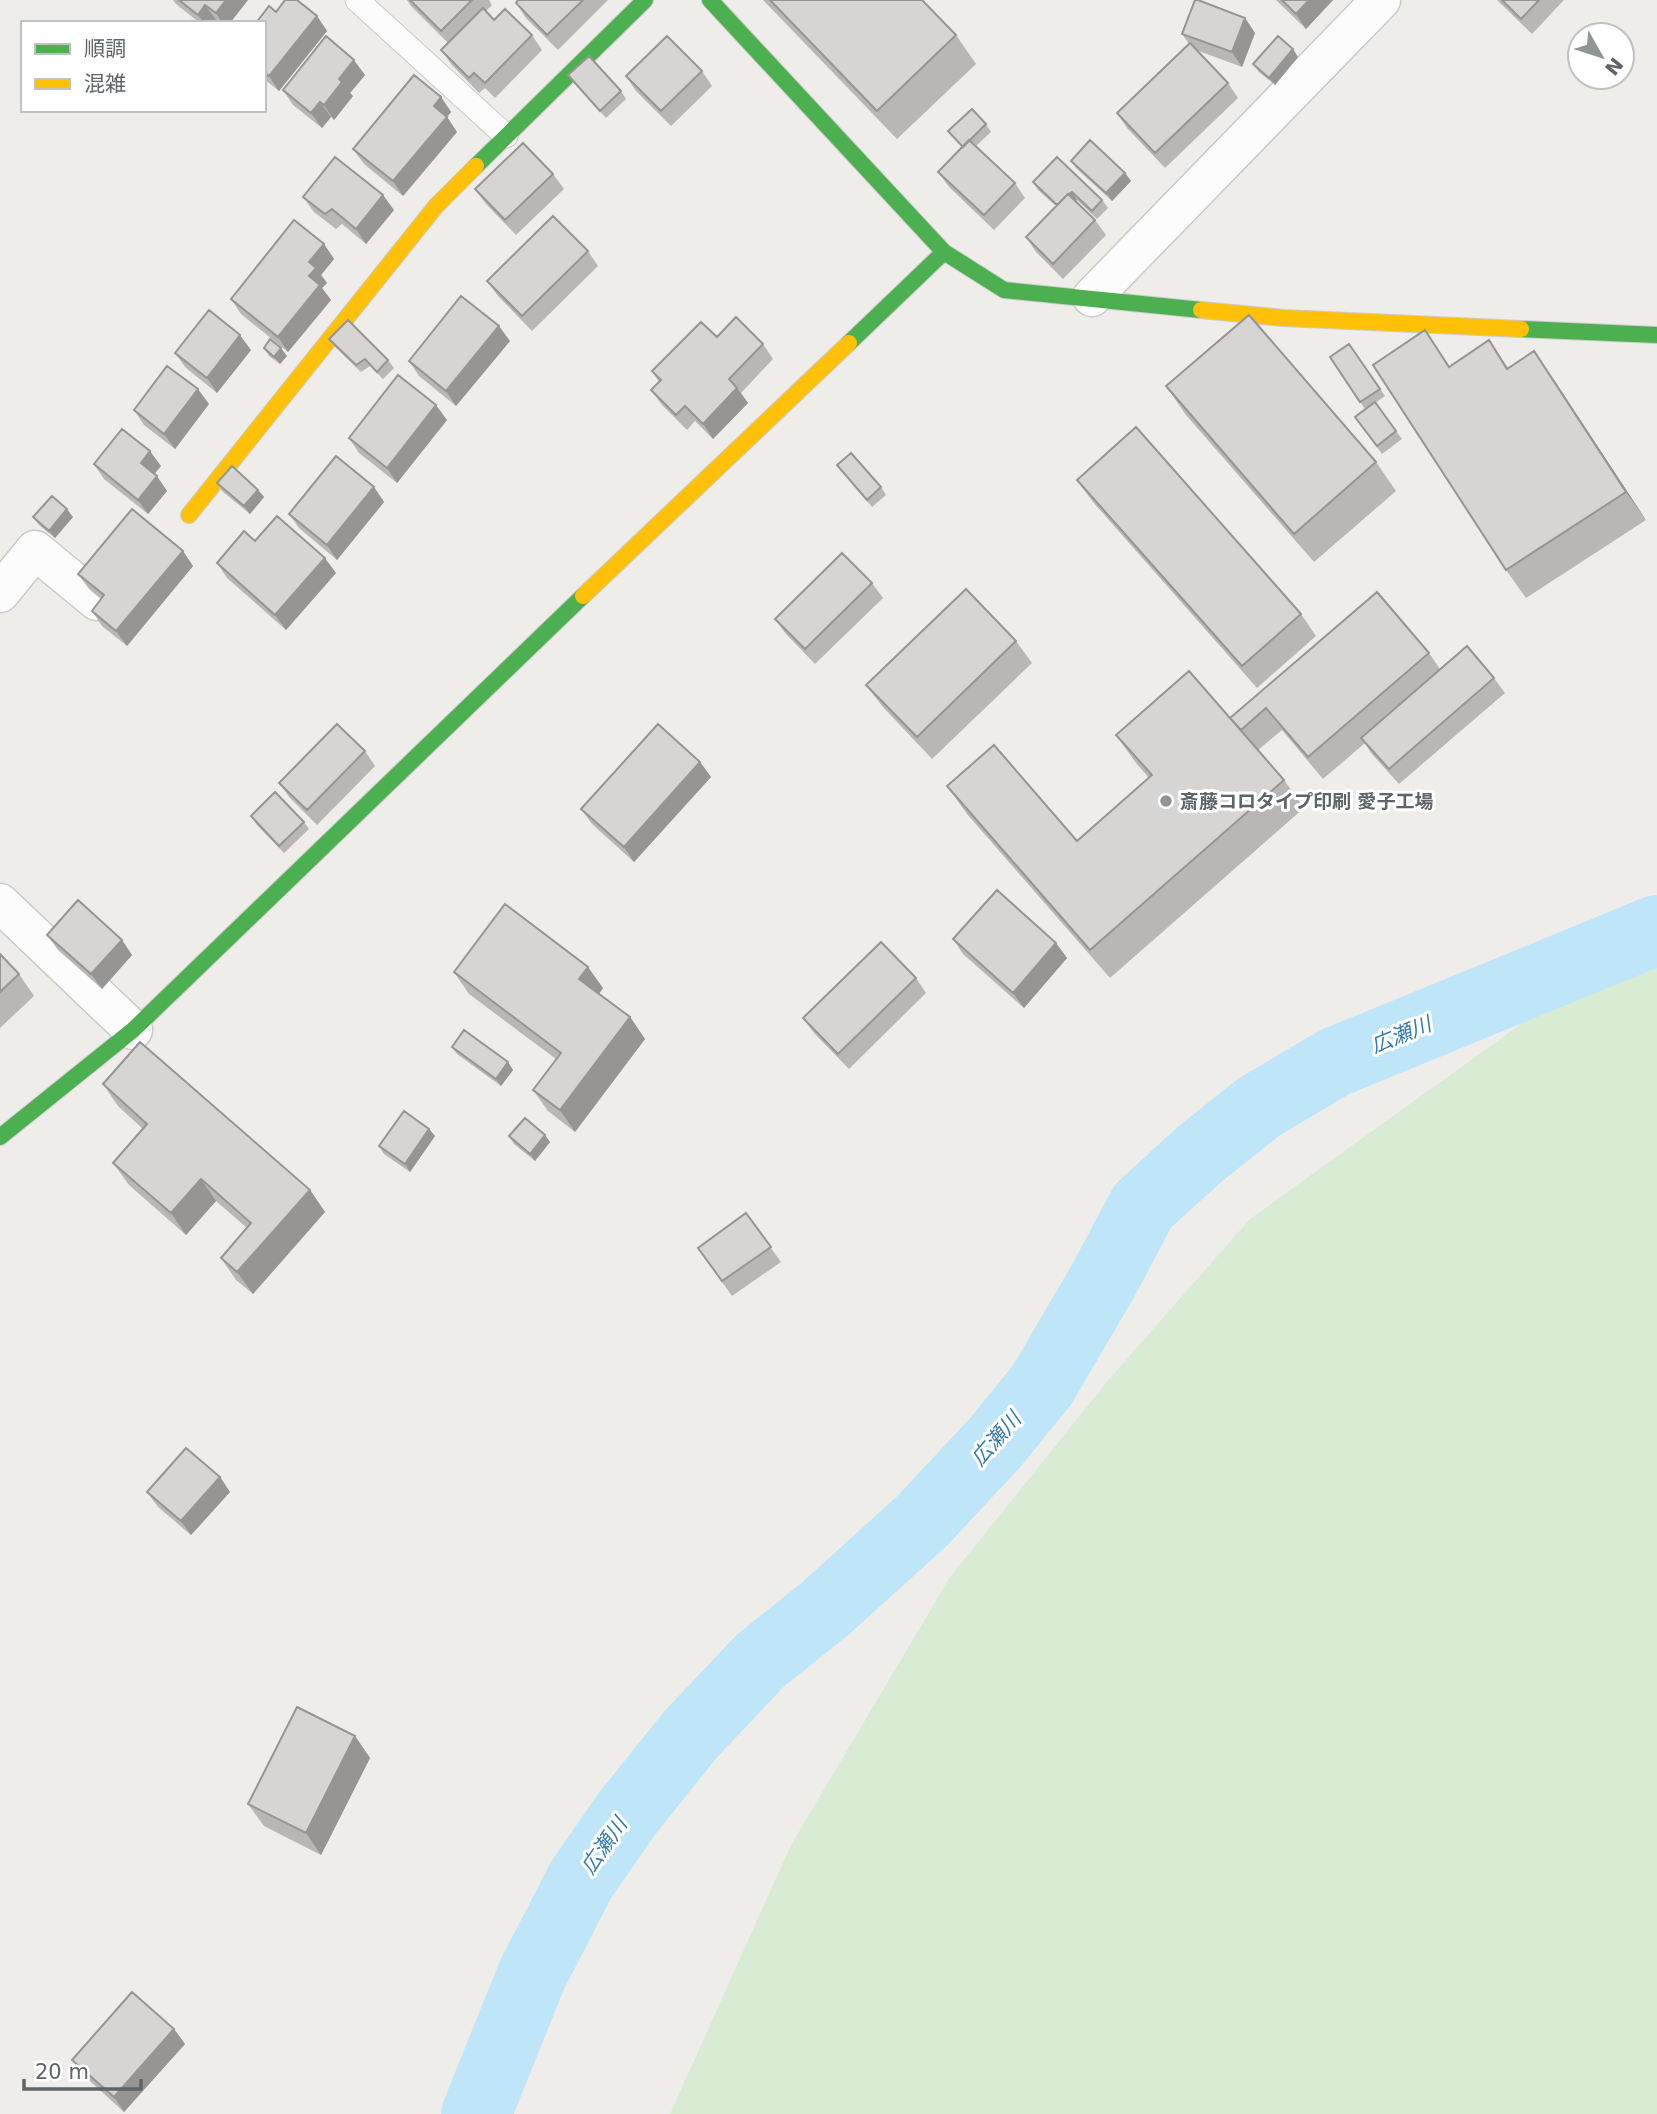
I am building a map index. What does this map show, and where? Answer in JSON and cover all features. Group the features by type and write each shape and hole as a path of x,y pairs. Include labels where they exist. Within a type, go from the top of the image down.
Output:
{"street":[{"path":"189,514 436,206 645,0"},
{"path":"709,0 944,253 1004,290 1038,296 1092,297 1284,318 1657,335"},
{"path":"1092,297 1381,0"},
{"path":"0,1137 133,1030 431,741 944,253"},
{"path":"0,593 35,550 97,601"},
{"path":"0,903 133,1030"}],"lane":[{"path":"357,0 506,136"}],"green space":[{"path":"1657,912 1657,2114 670,2114 791,1845 950,1577 1110,1378 1250,1219 1517,1027"}],"building":[{"path":"179,0 226,0 216,13 205,5 198,15"},
{"path":"285,0 297,0 317,16 269,76 266,74 266,21 258,21 269,6 276,12"},
{"path":"410,0 472,0 441,31"},
{"path":"518,0 583,0 547,35 516,3"},
{"path":"770,0 922,0 956,35 877,111"},
{"path":"1195,0 1245,18 1232,52 1182,34"},
{"path":"1282,0 1309,0 1296,14"},
{"path":"1502,0 1539,0 1521,19"},
{"path":"483,8 494,20 505,9 532,35 485,83 474,73 469,78 441,50"},
{"path":"326,36 354,60 339,79 342,82 324,105 320,102 311,113 283,90"},
{"path":"667,36 702,71 661,111 626,76"},
{"path":"1278,36 1293,49 1269,78 1253,64"},
{"path":"1190,43 1228,83 1155,153 1117,113"},
{"path":"589,56 621,91 600,111 568,75"},
{"path":"414,75 441,97 434,106 447,117 393,181 353,149"},
{"path":"972,109 986,124 963,147 948,131"},
{"path":"969,140 1015,183 984,215 938,172"},
{"path":"1090,140 1125,173 1106,193 1071,161"},
{"path":"523,143 553,174 505,220 475,189"},
{"path":"335,157 383,195 356,229 332,209 325,214 303,197"},
{"path":"1057,157 1102,200 1092,211 1072,192 1057,205 1033,182"},
{"path":"1068,194 1095,220 1053,264 1026,237"},
{"path":"553,216 588,251 522,316 487,281"},
{"path":"294,220 324,244 309,262 316,268 309,276 320,285 278,337 231,299"},
{"path":"461,296 499,326 446,391 409,361"},
{"path":"209,310 240,335 207,378 175,353"},
{"path":"1249,315 1376,462 1294,534 1166,386"},
{"path":"736,317 763,344 729,379 737,388 703,424 685,406 676,415 651,390 661,380 652,371 701,322 717,337"},
{"path":"348,320 388,360 377,372 365,359 356,365 329,339"},
{"path":"1425,330 1449,367 1489,340 1507,369 1534,351 1626,492 1506,570 1373,365"},
{"path":"270,339 281,348 274,357 264,348"},
{"path":"1349,344 1380,389 1360,402 1330,357"},
{"path":"167,366 198,389 164,434 134,410"},
{"path":"398,375 436,405 387,468 349,438"},
{"path":"1375,402 1396,431 1377,446 1355,417"},
{"path":"1136,427 1301,614 1242,666 1077,480"},
{"path":"122,429 150,451 141,463 157,476 138,500 94,464"},
{"path":"851,453 881,487 867,500 837,465"},
{"path":"336,456 374,487 327,545 289,514"},
{"path":"232,466 258,490 244,506 217,483"},
{"path":"52,496 67,509 49,531 33,517"},
{"path":"132,509 183,551 116,631 92,611 104,595 78,574"},
{"path":"277,516 325,558 275,615 217,563 244,531 255,541"},
{"path":"842,553 872,583 805,649 775,619"},
{"path":"966,589 1016,641 917,737 866,685"},
{"path":"1377,592 1429,653 1308,757 1266,708 1241,730 1230,718"},
{"path":"1467,646 1494,678 1389,769 1361,738"},
{"path":"1189,671 1284,780 1090,950 947,786 994,745 1077,841 1152,775 1116,735"},
{"path":"337,724 365,751 307,810 279,783"},
{"path":"658,724 700,762 624,847 581,809"},
{"path":"275,792 304,822 279,846 251,816"},
{"path":"997,890 1056,943 1013,993 953,939"},
{"path":"78,900 122,940 91,974 47,935"},
{"path":"505,904 588,967 579,979 630,1017 560,1110 533,1090 561,1053 454,972"},
{"path":"881,942 916,978 838,1054 803,1018"},
{"path":"0,954 19,974 0,992"},
{"path":"464,1030 508,1062 496,1079 452,1047"},
{"path":"140,1042 310,1190 237,1272 221,1258 251,1223 201,1179 171,1213 113,1163 147,1124 103,1084"},
{"path":"404,1111 429,1129 405,1164 379,1146"},
{"path":"525,1118 545,1135 530,1154 509,1136"},
{"path":"746,1213 771,1247 722,1281 698,1248"},
{"path":"186,1448 220,1477 181,1521 147,1492"},
{"path":"297,1707 355,1736 306,1833 248,1804"},
{"path":"132,1992 174,2029 114,2097 72,2060"}],"waterway":[{"name":"広瀬川","path":"476,2114 532,1975 581,1880 626,1815 690,1735 760,1661 826,1608 922,1521 994,1444 1042,1385 1143,1206 1200,1154 1259,1107 1335,1062 1657,930"}],"traffic: fast":[{"path":"476,166 645,0"},
{"path":"710,0 944,252 1004,290 1201,310"},
{"path":"849,343 944,252"},
{"path":"1521,329 1657,335"},
{"path":"0,1137 133,1030 583,596"}],"traffic: slow":[{"path":"189,515 436,206 476,166"},
{"path":"1201,310 1284,318 1521,329"},
{"path":"583,596 849,343"}],"place":[{"name":"斎藤コロタイプ印刷 愛子工場","path":"1166,801"}]}
